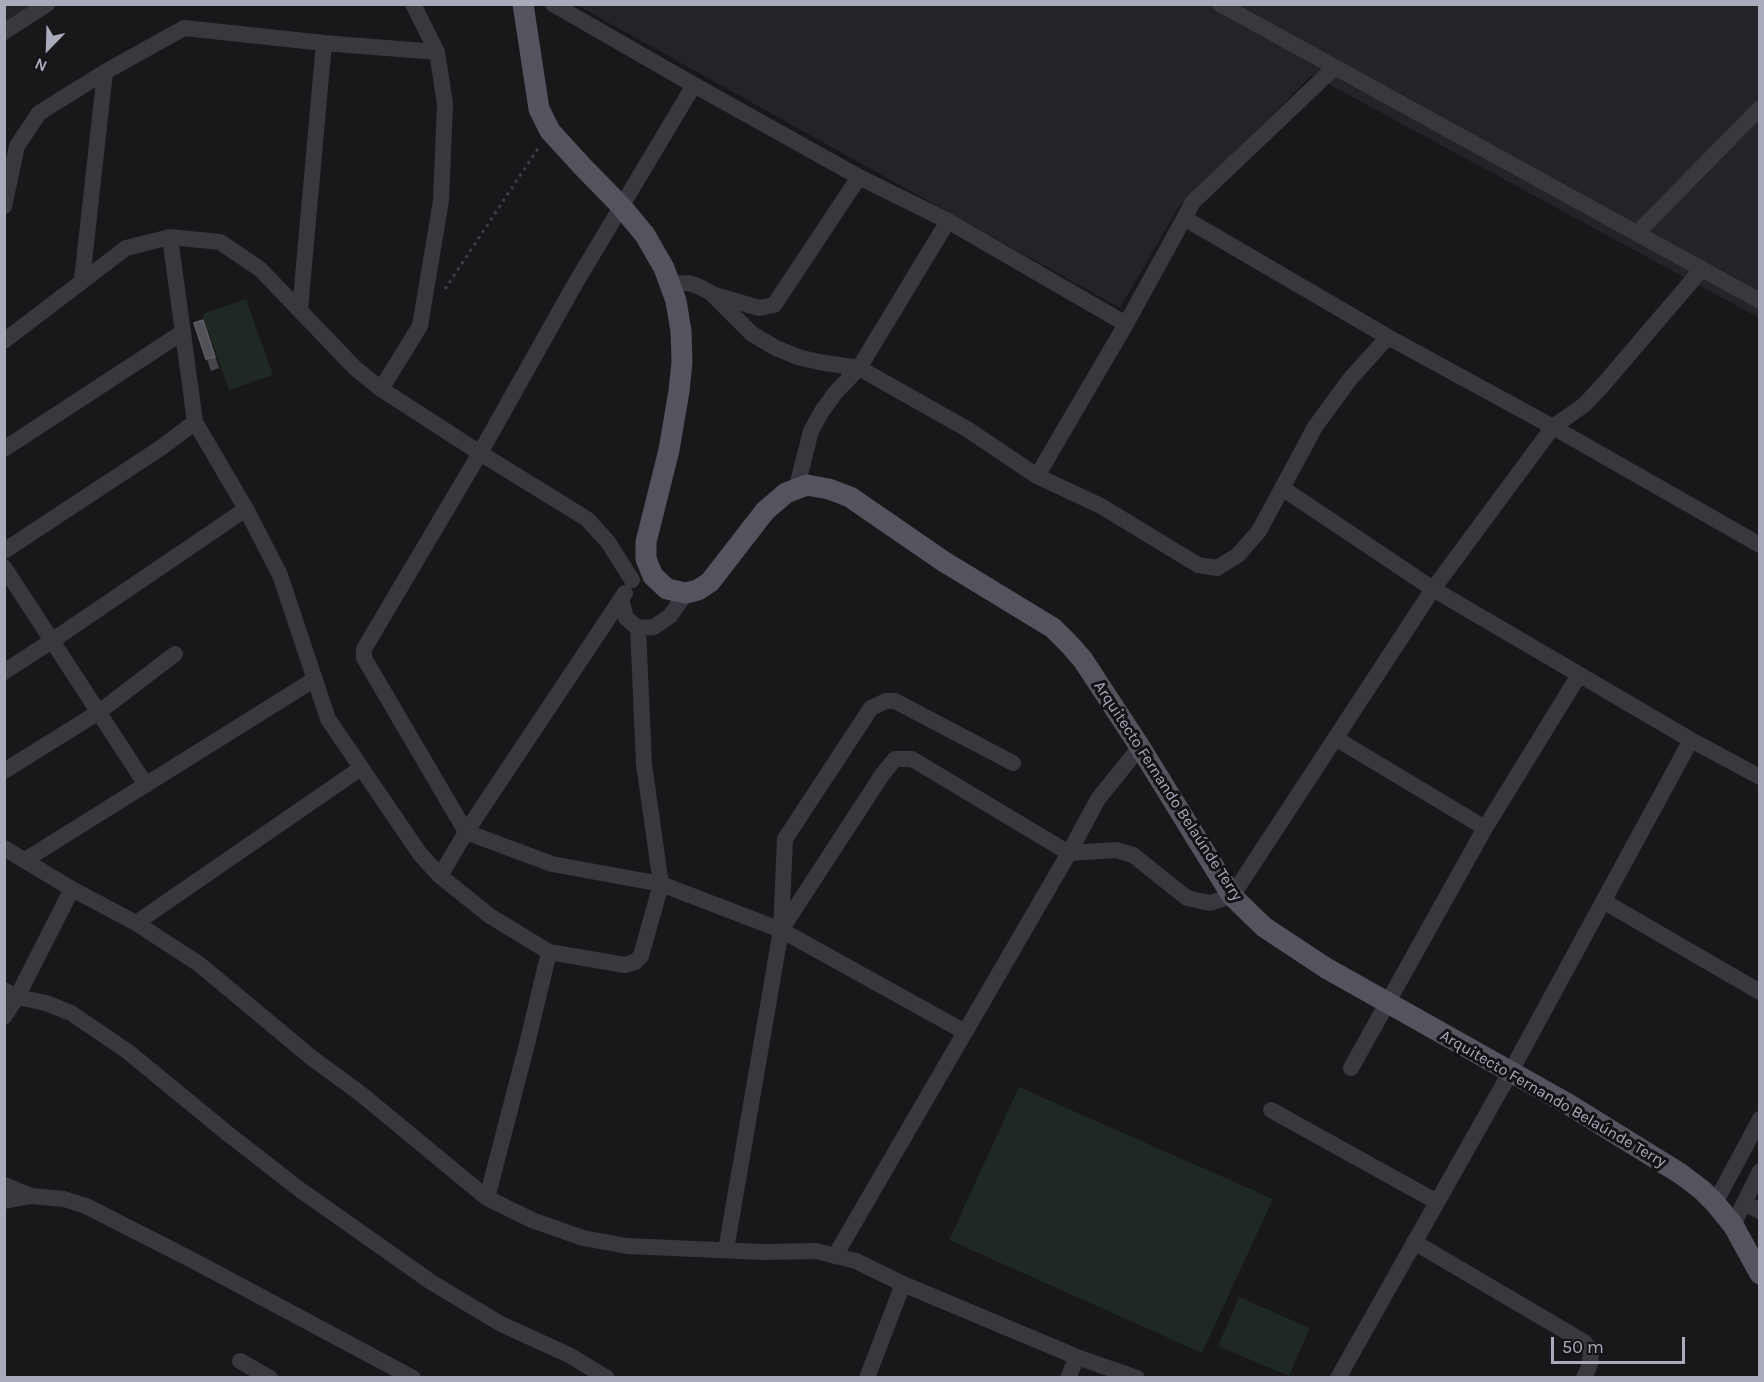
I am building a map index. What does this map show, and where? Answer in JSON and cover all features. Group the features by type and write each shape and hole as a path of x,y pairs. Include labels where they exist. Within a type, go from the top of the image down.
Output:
{"main road":[{"path":"523,4 539,109 550,131 621,206 645,235 664,268 676,300 681,331 682,362 679,391 669,450 646,542 646,559 653,576 676,591"},
{"name":"Arquitecto Fernando Belaúnde Terry","path":"676,591 698,590 710,582 765,511 781,497 807,485 829,489 850,497 943,561 1053,628 1071,645 1140,747 1232,896 1263,927 1287,944 1388,1004 1511,1071 1681,1174 1702,1190 1733,1225 1760,1274"}],"street":[{"path":"4,32 47,4"},
{"path":"381,389 420,326 441,201 445,104 437,52 413,4"},
{"path":"554,4 694,85 860,177 948,222 1126,324"},
{"path":"1220,4 1760,301"},
{"path":"4,206 17,146 39,113 105,72 184,28 437,52"},
{"path":"300,310 324,43"},
{"path":"1037,476 1126,324 1193,202 1335,68"},
{"path":"82,280 105,72"},
{"path":"694,85 621,206 480,453 364,649 364,658 466,832 552,864 661,884 781,930 965,1032"},
{"path":"1637,233 1760,108"},
{"path":"670,284 689,283 711,293 759,308 774,304 860,177"},
{"path":"1184,218 1388,337 1553,427 1760,545"},
{"path":"795,490 811,431 822,411 859,368 948,222"},
{"path":"170,237 195,422 246,509 279,575 328,719 420,854 440,876 490,916 549,952 625,965 635,962 641,956 661,884 644,764 638,628"},
{"path":"4,341 126,248 170,237 220,242 261,269 355,368 381,389 587,519 608,542 633,580"},
{"path":"781,930 882,775 895,759 912,759 1069,853 1116,850 1133,855 1187,898 1210,903 1232,896 1433,589 1553,427 1584,405 1602,386 1702,269"},
{"path":"711,293 752,334 776,348 798,357 859,368 967,429 1037,476 1101,506 1198,565 1217,568 1238,555 1259,531 1314,427 1350,379 1388,337"},
{"path":"4,449 183,332"},
{"path":"4,551 162,447 195,422"},
{"path":"1282,488 1433,589 1691,740 1760,777"},
{"path":"4,672 246,509"},
{"path":"440,876 466,832 646,559"},
{"path":"4,567 146,785"},
{"path":"621,599 626,618 638,628 654,627 670,616 676,591"},
{"path":"4,771 99,712 175,654"},
{"path":"1351,1068 1485,828 1580,675"},
{"path":"25,860 315,679"},
{"path":"726,1250 781,930 785,839 871,708 886,701 894,701 1013,763"},
{"path":"1335,738 1485,828"},
{"path":"1338,1377 1511,1071 1691,740"},
{"path":"835,1256 1098,799 1140,747"},
{"path":"136,923 362,768"},
{"path":"4,848 72,889 136,923 198,964 487,1197 532,1220 583,1238 627,1246 816,1251 856,1261 903,1284 1077,1357 1137,1377"},
{"path":"4,1017 11,993 72,889"},
{"path":"1603,901 1760,992"},
{"path":"487,1197 549,952"},
{"path":"11,993 71,1013 127,1051 298,1189 431,1282 501,1324 568,1355 607,1377"},
{"path":"1271,1110 1437,1203"},
{"path":"1715,1203 1760,1119"},
{"path":"1733,1225 1760,1171"},
{"path":"4,1185 31,1196"},
{"path":"4,1201 31,1196 64,1199 86,1206 413,1377"},
{"path":"1744,1203 1760,1211"},
{"path":"1414,1242 1584,1342 1591,1350 1590,1364 1584,1377"},
{"path":"867,1377 903,1284"},
{"path":"1068,1377 1077,1357"},
{"path":"240,1360 270,1377"}],"path":[{"path":"440,297 550,131"}],"shaded area":[{"path":"5,5 41,5 5,28"},
{"path":"577,5 1759,5 1759,318 1312,75 1178,208 1120,308"},
{"path":"246,299 273,375 229,390 202,314"},
{"path":"1019,1087 1273,1199 1202,1353 949,1240"},
{"path":"1239,1297 1310,1328 1289,1376 1218,1346"}],"building":[{"path":"203,320 215,357 206,359 194,323"}]}
